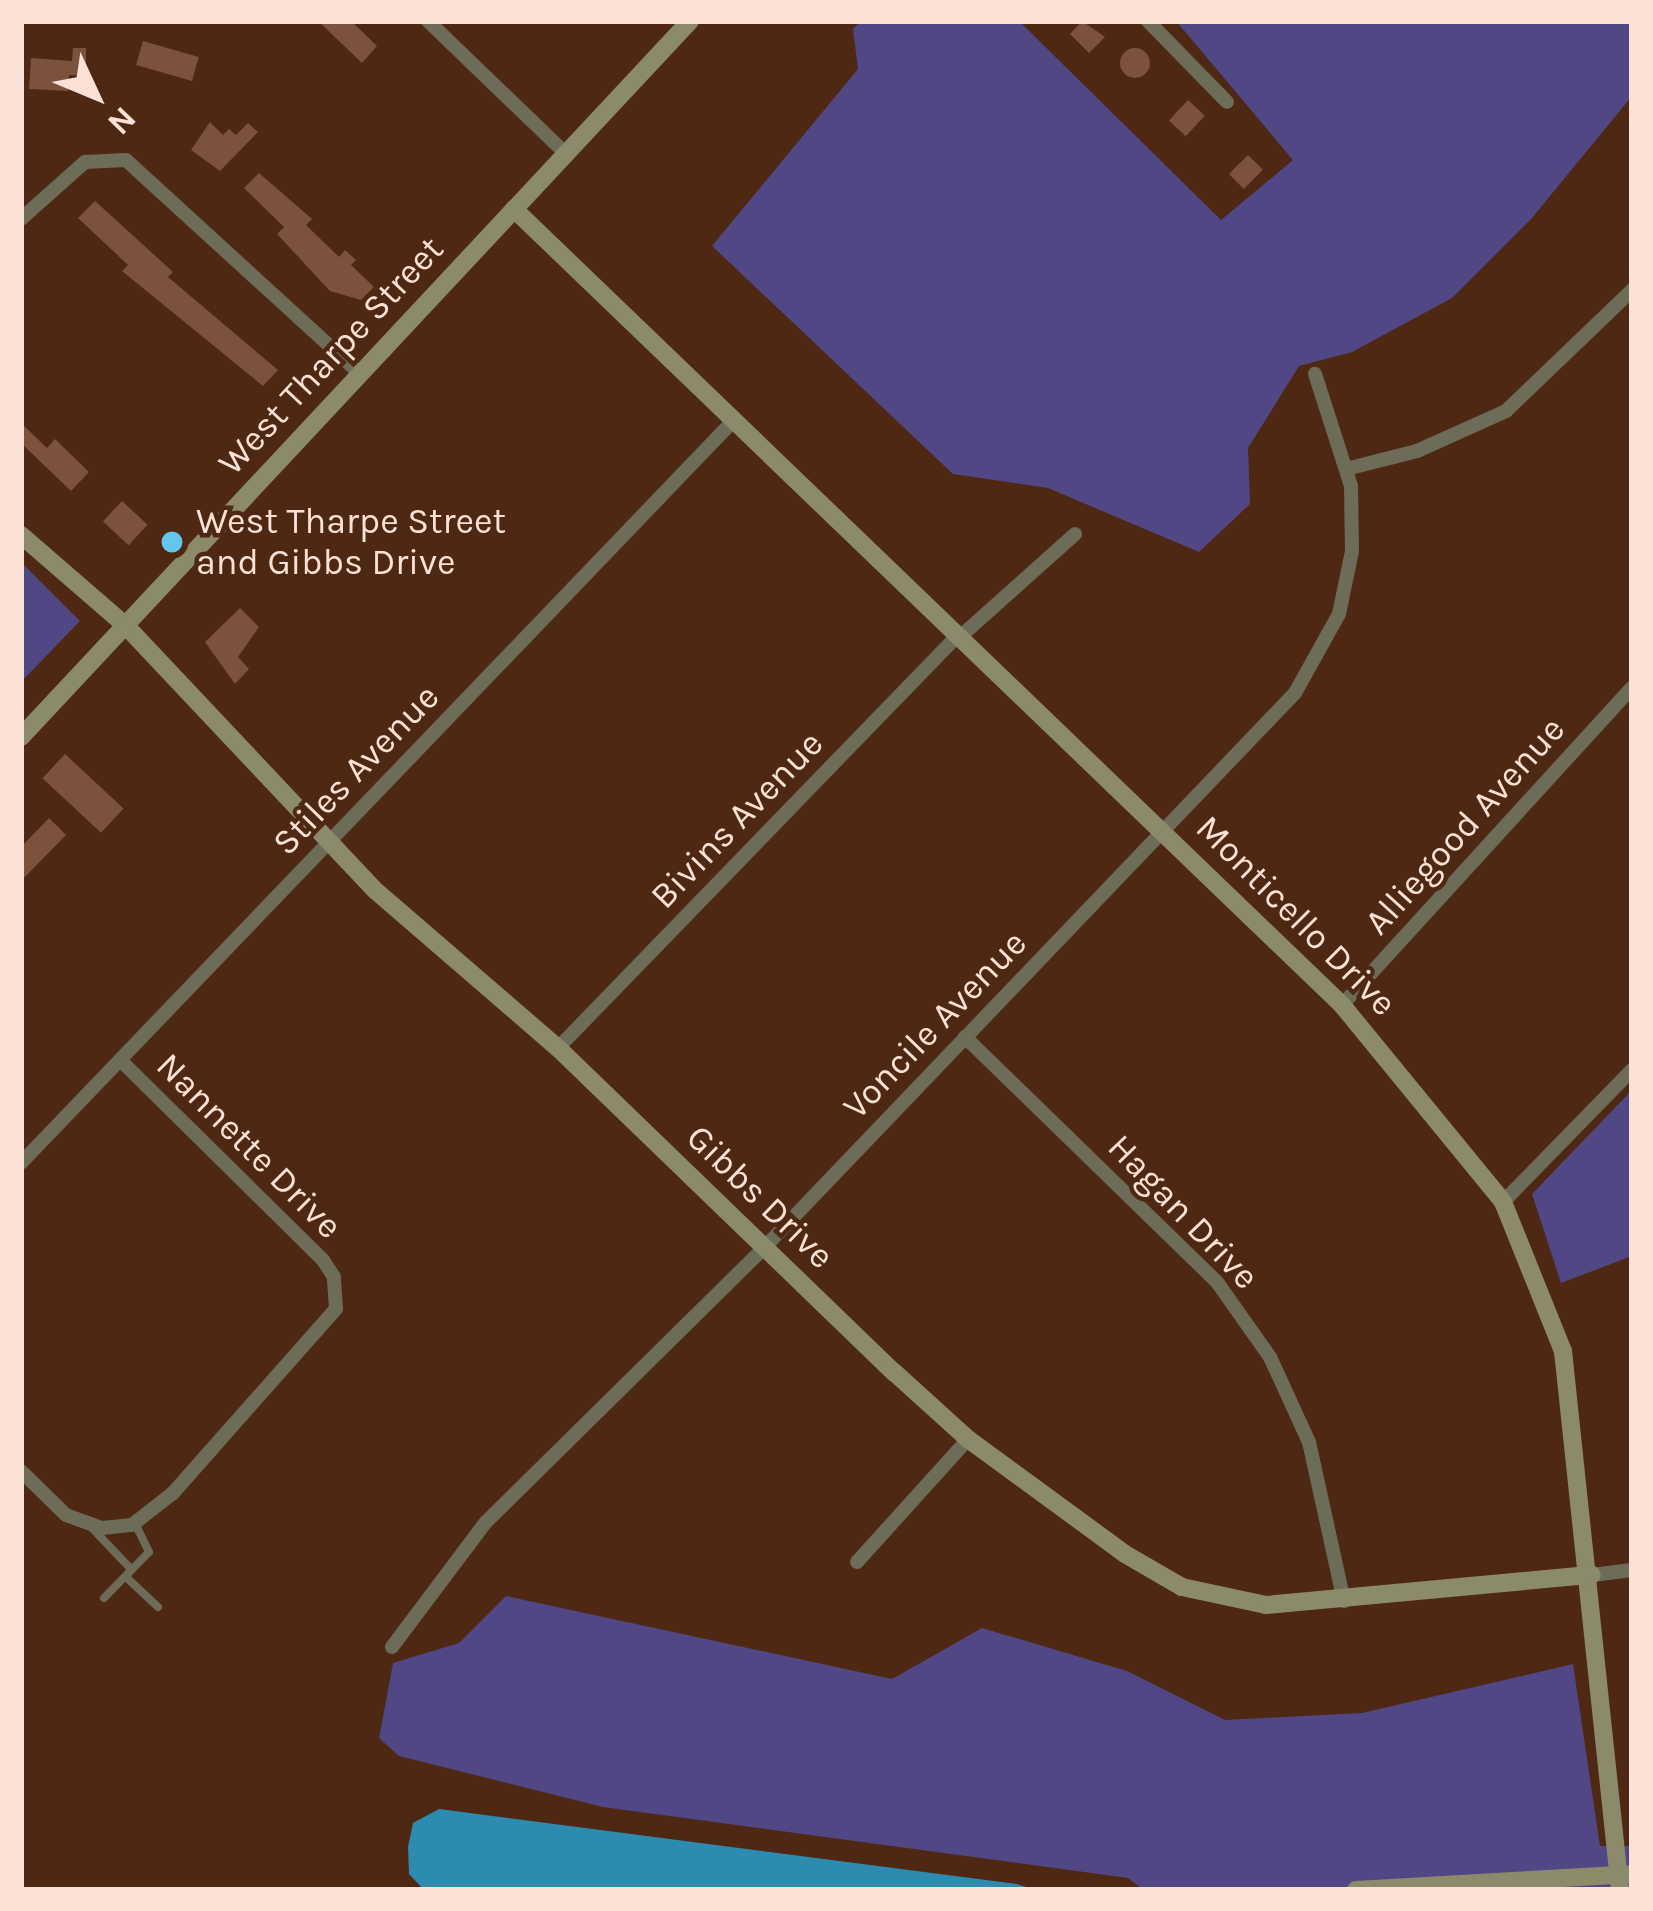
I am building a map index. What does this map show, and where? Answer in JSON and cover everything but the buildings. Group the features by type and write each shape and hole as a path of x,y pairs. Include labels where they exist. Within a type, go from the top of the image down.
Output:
{"street":[{"path":"428,21 565,153"},
{"name":"West Tharpe Street","path":"21,737 690,21"},
{"path":"1148,21 1227,103"},
{"path":"21,219 85,161 126,160 359,373"},
{"name":"Monticello Drive","path":"514,209 1342,1005 1503,1202 1563,1351 1624,1880"},
{"path":"1346,469 1417,452 1506,412 1632,290"},
{"name":"Voncile Avenue","path":"392,1647 486,1522 764,1248 1295,693 1324,650 1352,551 1346,469 1316,374"},
{"name":"Stiles Avenue","path":"21,1163 735,419"},
{"name":"Bivins Avenue","path":"558,1048 960,634 1075,534"},
{"name":"Gibbs Drive","path":"21,535 127,626 419,931 558,1048 968,1438 1182,1587 1266,1605 1592,1575"},
{"name":"Alliegood Avenue","path":"1342,1005 1632,687"},
{"name":"Hagan Drive","path":"965,1037 1217,1282 1270,1357 1309,1442 1344,1601"},
{"name":"Nannette Drive","path":"120,1060 334,1277 335,1309 324,1331 172,1493 135,1522"},
{"path":"1503,1202 1632,1070"},
{"path":"856,1562 968,1438"},
{"path":"21,1471 65,1515 90,1526 114,1528 135,1522"},
{"path":"1592,1575 1632,1570"},
{"path":"1356,1890 1624,1880"}],"lane":[{"path":"104,1598 149,1552 135,1522"},
{"path":"90,1526 158,1607"}],"shaded area":[{"path":"861,21 1019,21 1221,220 1293,160 1176,21 1632,21 1632,96 1532,218 1452,298 1352,352 1299,366 1248,448 1250,504 1199,552 1048,488 953,474 712,246 858,69 853,29"},
{"path":"21,562 80,621 21,682"},
{"path":"1632,1090 1632,1256 1561,1283 1532,1194"},
{"path":"506,1596 892,1679 982,1628 1127,1671 1225,1720 1362,1713 1573,1664 1600,1846 1632,1846 1632,1890 1144,1890 1128,1878 603,1807 399,1756 379,1738 393,1663 459,1643"}],"water":[{"path":"439,1809 1035,1890 424,1890 409,1874 408,1847 413,1823"}],"place":[{"name":"West Tharpe Street and Gibbs Drive","path":"172,542"}]}
